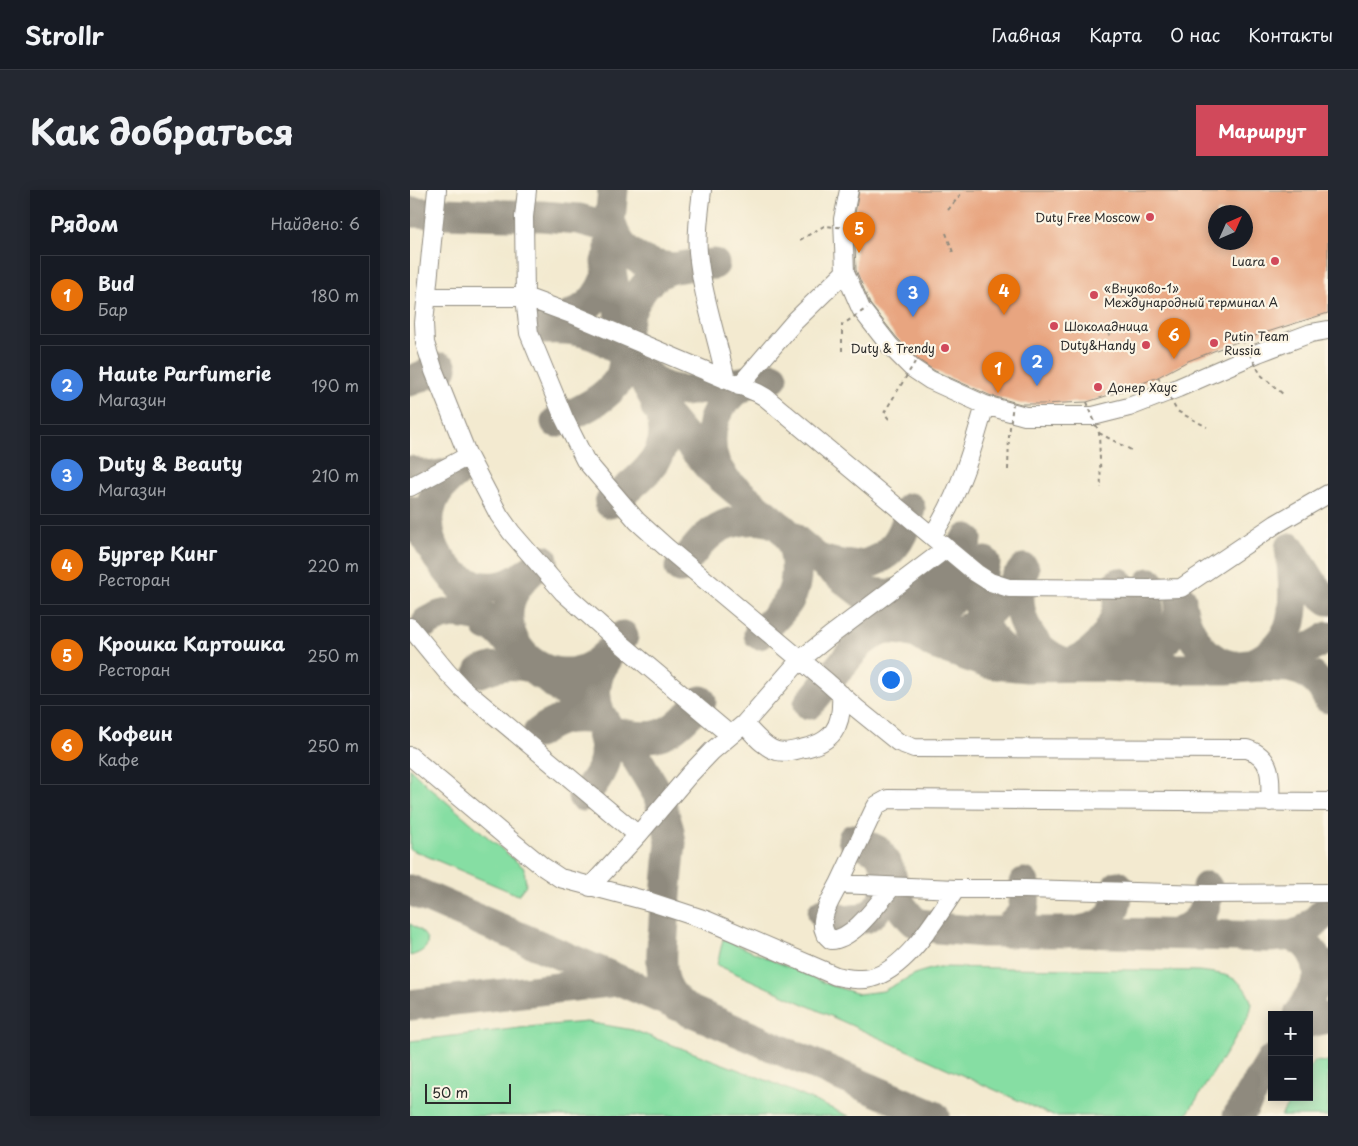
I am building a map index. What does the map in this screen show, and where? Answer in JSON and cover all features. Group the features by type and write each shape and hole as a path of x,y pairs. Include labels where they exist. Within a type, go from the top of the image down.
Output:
{"lane":[{"path":"437,190 424,323 425,343 468,456 499,515 507,527 563,592 612,636 730,735"},
{"path":"527,190 524,217 525,297 530,333 564,418 585,460 637,521 898,742 914,748 1247,749 1258,753 1267,763 1270,802"},
{"path":"702,190 698,228 698,252 704,291 732,383"},
{"path":"850,190 843,219 845,272 861,309 889,345 912,368 930,380 984,405 1025,416 1093,416 1129,407 1276,346 1311,333 1328,330"},
{"path":"732,383 845,272"},
{"path":"427,297 525,297 574,315 765,397 990,582 1008,588 1181,588 1276,524 1328,494"},
{"path":"932,536 958,490 984,405"},
{"path":"410,487 468,456"},
{"path":"590,887 638,835 689,775 712,751 744,724 800,660 947,548"},
{"path":"410,627 462,688 638,835"},
{"path":"744,724 762,741 777,751 811,747 829,738 837,725 842,708 841,694"},
{"path":"410,756 542,866 560,878 651,902 706,920 836,976 854,980 871,978 895,966 910,952 930,928 956,889"},
{"path":"892,887 848,935 831,940 824,933 822,922 873,812 877,805 888,799 1328,802"},
{"path":"839,884 956,889 1207,894 1328,893"}],"path":[{"path":"948,210 961,194"},
{"path":"800,240 824,226 849,228"},
{"path":"946,233 954,255"},
{"path":"842,351 842,325 867,308"},
{"path":"1107,334 1121,326"},
{"path":"1242,340 1261,375 1284,395"},
{"path":"889,420 884,413 915,362"},
{"path":"1158,377 1177,411 1206,427"},
{"path":"1087,402 1099,433 1101,488"},
{"path":"1008,470 1009,435 1013,404"},
{"path":"1099,433 1133,451"}],"green space":[{"path":"410,768 429,787 524,868 526,885 518,895 410,849"},
{"path":"410,924 422,932 426,937 427,945 418,953 410,956"},
{"path":"723,939 830,985 859,994 883,991 917,973 938,967 1198,971 1217,973 1232,978 1243,987 1252,1004 1249,1016 1186,1116 1053,1116 717,965"},
{"path":"587,1022 633,1030 771,1082 849,1116 410,1116 410,1041"},
{"path":"1314,1061 1328,1062 1328,1116 1281,1116 1290,1101 1313,1101"}],"building":[{"name":"«Внуково-1» Международный терминал А","path":"859,190 1328,190 1328,313 1242,340 1188,361 1158,377 1087,402 1021,404 989,395 935,371 919,360 897,338 870,304 856,270 854,220"}],"taxiway":[{"path":"613,190 610,220 610,266 614,288 625,334 636,365 661,410 710,468 818,559 898,621 934,644 987,663 1027,667 1098,666 1184,669 1227,669 1259,666 1289,667 1312,676 1322,687 1328,698"},
{"path":"410,212 579,219 601,225 619,242"},
{"path":"611,224 621,244 638,259 671,268 683,267"},
{"path":"544,327 578,312 594,299 600,291 610,266 606,262"},
{"path":"556,422 582,410 599,399 619,379 623,368 625,334 629,315 644,287 659,274 673,268 714,264"},
{"path":"539,329 570,329 598,337 619,350 656,383 674,389 685,391 773,377"},
{"path":"410,381 442,368"},
{"path":"722,475 717,468 712,451 711,432 713,423 720,407 727,399 738,389 751,382"},
{"path":"610,503 636,481 658,456 664,431 661,410 656,407"},
{"path":"410,471 429,477 458,472"},
{"path":"456,473 436,494 429,519 430,536 436,552 445,565 457,577 472,584 488,587 509,584 532,570"},
{"path":"819,559 852,566 866,564 879,559 890,551 899,540 910,508"},
{"path":"410,511 438,558 485,618 537,669 633,752 658,794 671,843 662,944 663,975 672,996 690,1012"},
{"path":"680,568 696,548 722,526 743,520 764,520 777,524 782,528 788,534 795,552 795,583 789,600 759,634"},
{"path":"859,590 879,594 910,592 933,578 967,539"},
{"path":"1181,603 1191,633 1210,656 1222,663 1235,666 1250,664 1265,657 1282,641 1289,628 1293,610 1294,588 1290,548"},
{"path":"1292,551 1318,592 1328,600"},
{"path":"543,560 519,584 510,601 508,618 511,634 518,648 529,660 542,668 558,673 574,672 590,667 611,650"},
{"path":"985,562 978,596 983,624 999,647 1027,667"},
{"path":"883,609 921,614 935,611 953,598 985,563"},
{"path":"1024,569 1019,600 1021,615 1026,629 1045,652 1058,660 1074,665"},
{"path":"858,645 871,635 885,630 894,629 939,635 967,628 987,614 1024,569"},
{"path":"1064,665 1074,662 1092,651 1106,636 1118,607 1119,583"},
{"path":"1104,663 1127,648 1141,631 1148,609 1150,583"},
{"path":"1124,666 1146,658 1164,643 1176,623 1181,599"},
{"path":"427,622 442,615 455,613 485,618 487,626"},
{"path":"809,704 858,645 864,626"},
{"path":"623,636 604,662 595,692 600,714 610,731 640,737 662,734 680,723 701,701"},
{"path":"1272,666 1289,660 1328,637"},
{"path":"480,672 494,667 515,665 537,669 539,674"},
{"path":"538,733 552,724 565,719 596,719 604,741 604,760 597,777 583,796"},
{"path":"823,913 845,921 865,918 874,912 883,900 892,879 889,869 878,851 853,839"},
{"path":"892,879 901,906 910,917 915,922 938,928 983,932 1290,936 1304,943 1313,954 1318,969 1318,984"},
{"path":"1003,932 1020,916 1024,906 1024,883"},
{"path":"1079,931 1097,926 1109,918 1115,905 1118,886"},
{"path":"1175,934 1196,922 1200,917 1207,896 1207,887"},
{"path":"410,890 934,1116"},
{"path":"1290,936 1305,931 1328,909"},
{"path":"1301,1011 1327,966"},
{"path":"410,1005 617,981"},
{"path":"1313,1021 1328,1018"},
{"path":"1238,1116 1268,1067"}],"place":[{"name":"Duty Free Moscow","path":"1150,217"},
{"name":"Крошка Картошка","path":"859,253"},
{"name":"Luara","path":"1275,261"},
{"name":"«Внуково-1» Международный терминал А","path":"1094,295"},
{"name":"Бургер Кинг","path":"1004,315"},
{"name":"Duty & Beauty","path":"913,317"},
{"name":"Шоколадница","path":"1054,326"},
{"name":"Putin Team Russia","path":"1214,343"},
{"name":"Duty&Handy","path":"1146,345"},
{"name":"Duty & Trendy","path":"945,348"},
{"name":"Кофеин","path":"1174,359"},
{"name":"Haute Parfumerie","path":"1037,386"},
{"name":"Донер Хаус","path":"1098,387"},
{"name":"Bud","path":"998,393"}]}
